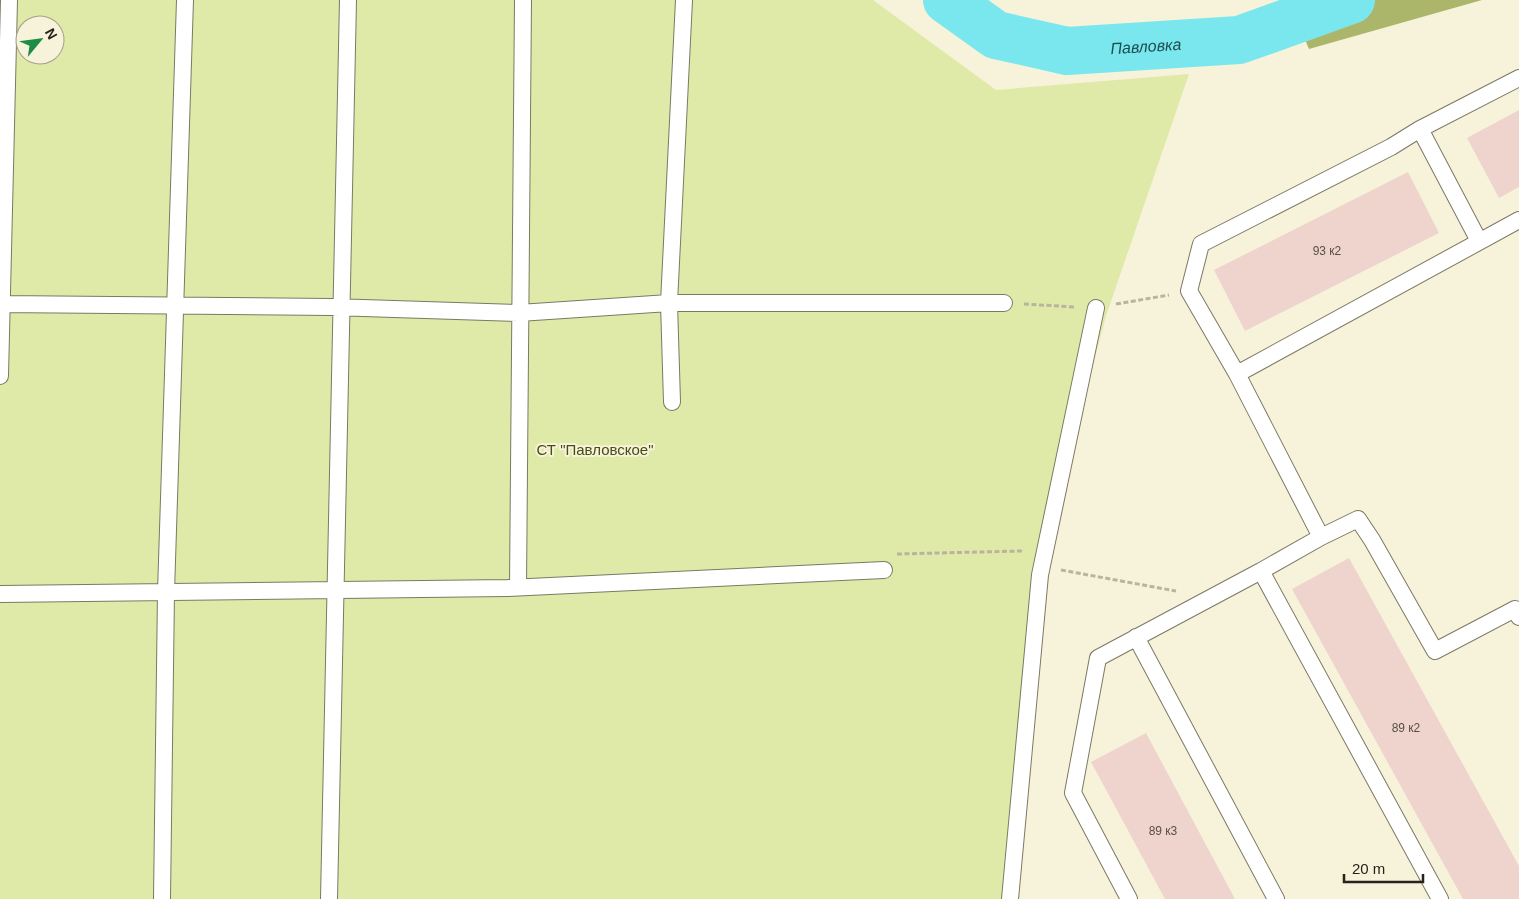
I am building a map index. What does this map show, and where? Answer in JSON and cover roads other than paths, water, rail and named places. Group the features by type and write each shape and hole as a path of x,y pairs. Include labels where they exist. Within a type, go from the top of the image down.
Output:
{"lane":[{"path":"0,376 9,0"},
{"path":"162,899 166,592 185,0"},
{"path":"329,899 348,0"},
{"path":"518,587 523,0"},
{"path":"672,402 669,303 684,0"},
{"path":"1320,537 1237,374 1189,291 1201,244 1391,147 1420,129 1519,78"},
{"path":"1420,129 1479,241"},
{"path":"1237,374 1519,220"},
{"path":"1,304 342,308 519,313 669,303 1004,303"},
{"path":"1010,899 1042,567 1096,308"},
{"path":"1130,899 1073,793 1098,658 1320,537 1358,519 1372,540 1435,651 1518,611"},
{"path":"0,594 518,587 884,570"},
{"path":"1260,571 1440,899"},
{"path":"1136,637 1276,899"}],"waterway":[{"name":"Павловка","path":"947,0 996,35 1067,51 1239,40 1351,0"}],"park label":[{"name":"СТ \"Павловское\"","path":"595,450"}]}
